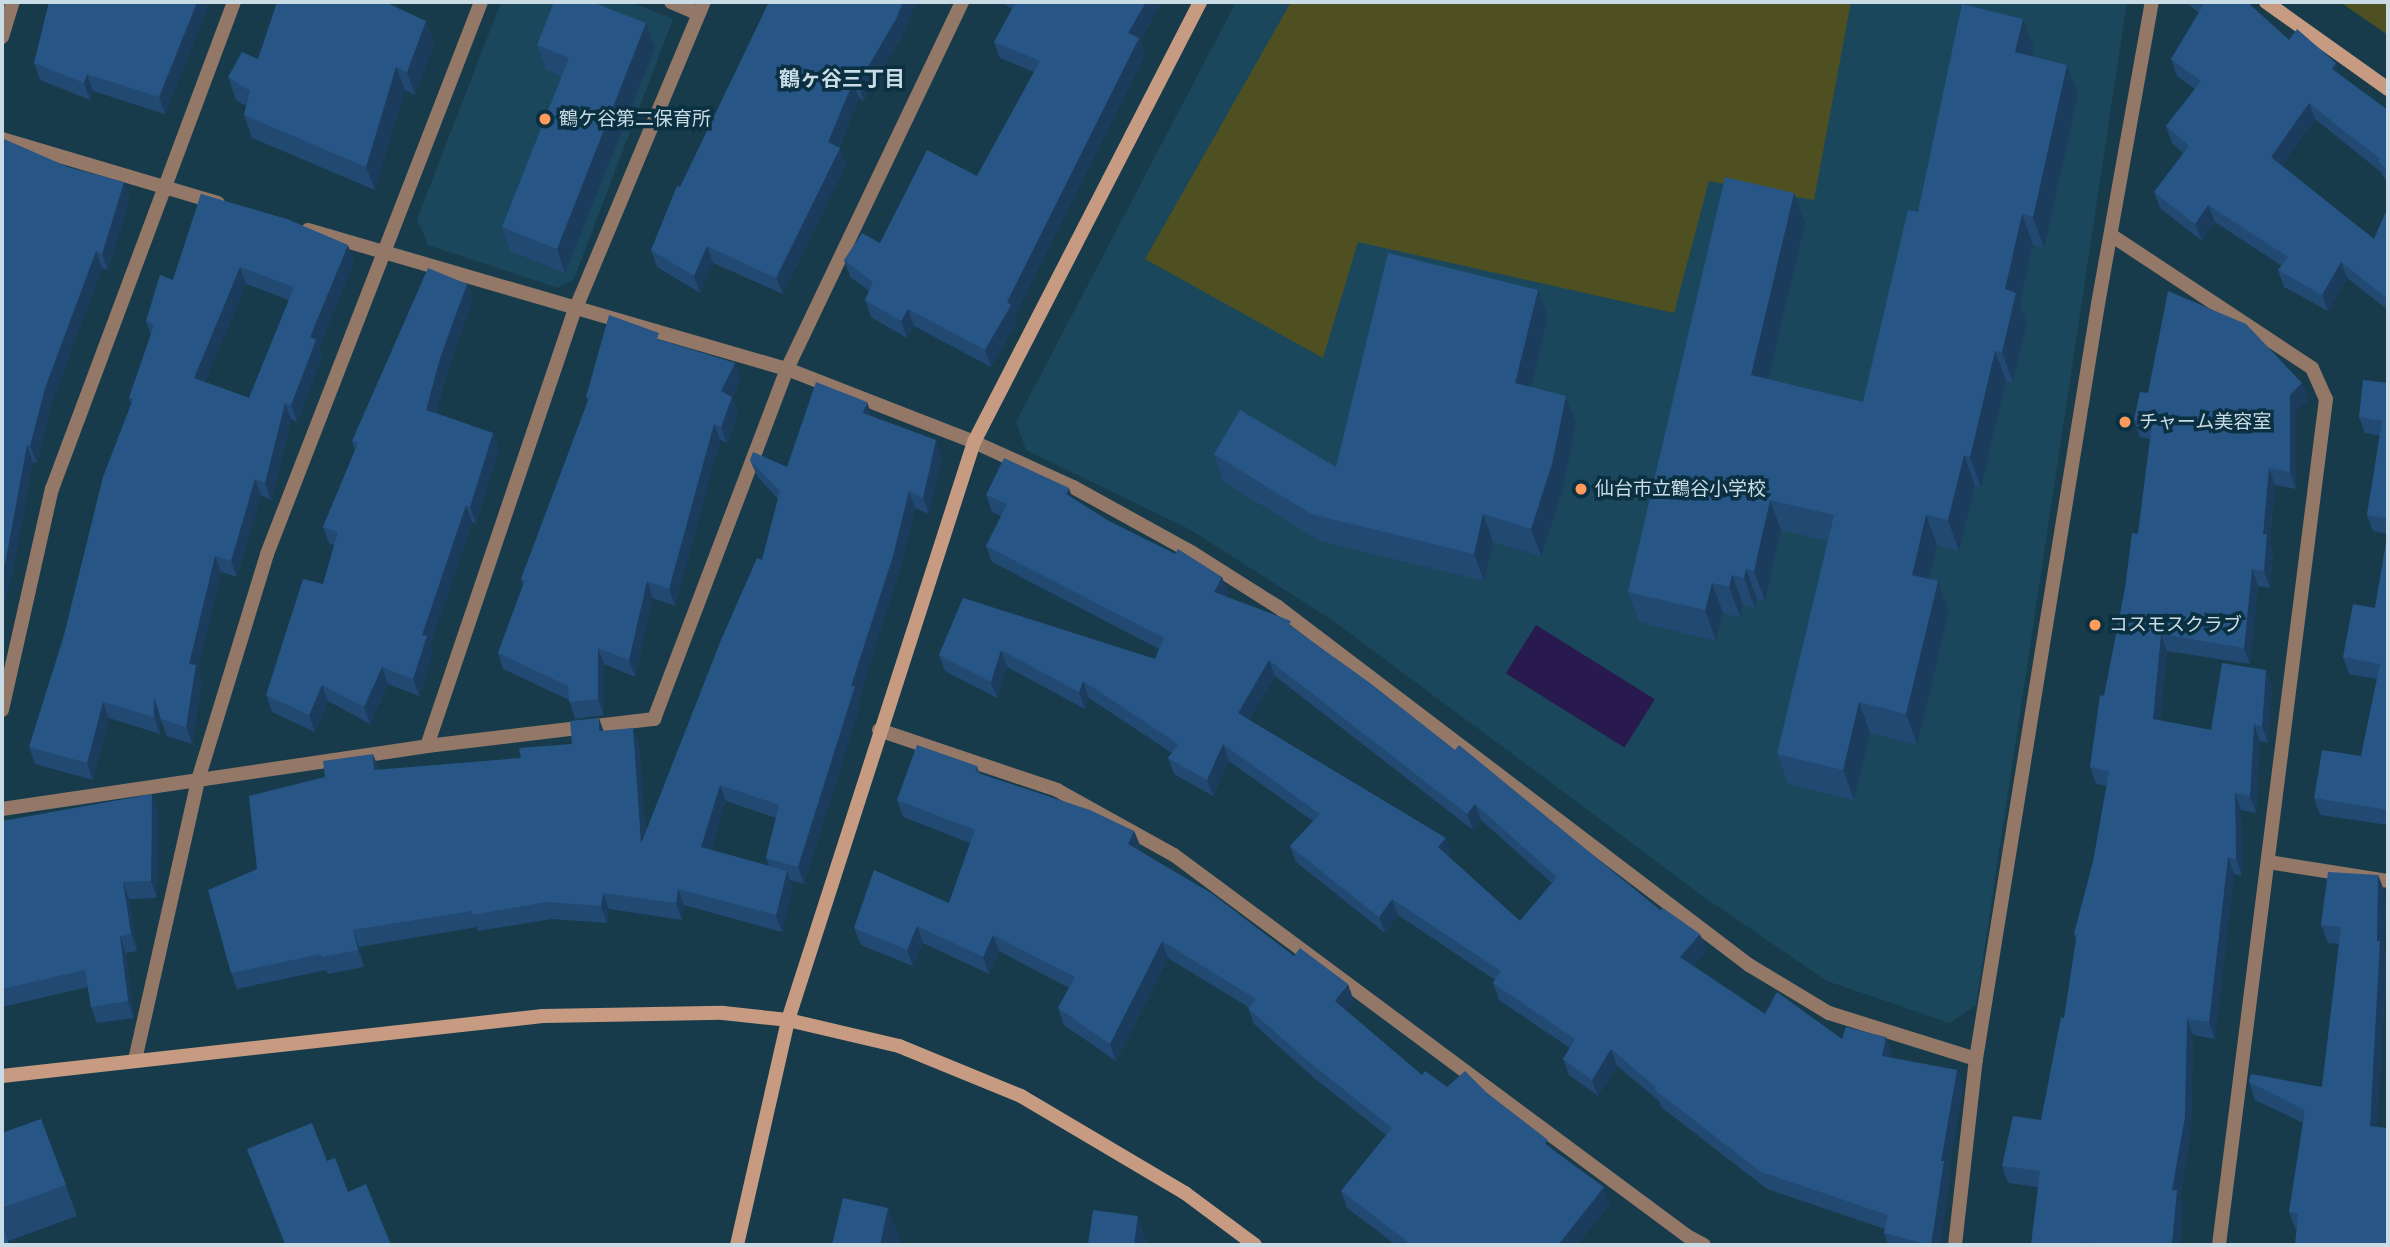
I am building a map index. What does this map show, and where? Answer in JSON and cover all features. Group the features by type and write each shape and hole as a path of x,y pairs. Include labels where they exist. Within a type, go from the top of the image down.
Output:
{"street":[{"path":"2,37 13,2"},
{"path":"2,710 52,489 234,2"},
{"path":"135,1060 198,780 267,554 381,252 481,2"},
{"path":"427,746 575,310 701,8 671,2"},
{"path":"2,809 427,746 654,719 787,369 962,2"},
{"path":"737,1245 788,1020 879,730 974,442 1200,2"},
{"path":"1955,1245 1976,1059 2111,235 2152,2"},
{"path":"2266,2 2388,89"},
{"path":"2,139 228,206"},
{"path":"292,226 575,310 787,369 974,442 1073,487 1191,552 1278,607 1749,965 1829,1013 1976,1059"},
{"path":"2111,235 2312,368 2326,399 2219,1245"},
{"path":"879,730 1057,790 1174,855 1687,1236 1704,1245"},
{"path":"2268,862 2388,881"},
{"path":"2,1076 543,1016 723,1013 788,1020 899,1046 1021,1096 1185,1193 1255,1245"}],"shaded area":[{"name":"鶴ケ谷第二保育所","path":"501,2 630,2 673,19 574,279 558,288 428,245 417,219"},
{"name":"仙台市立鶴谷小学校","path":"1236,2 2127,2 1976,1005 1950,1023 1827,981 1704,897 1335,622 1189,529 1026,450 1016,422"},
{"path":"1536,625 1655,699 1625,748 1506,673"}],"green space":[{"path":"1291,2 1851,2 1814,200 1709,181 1674,313 1358,242 1323,358 1145,259"},
{"path":"2340,2 2388,2 2388,35"}],"building":[{"path":"49,2 197,2 159,97 87,74 84,83 34,63"},
{"path":"277,2 385,2 426,21 407,72 396,67 366,167 244,115 250,91 228,77 242,52 258,59"},
{"path":"554,2 592,2 646,23 557,249 502,227 569,58 537,45"},
{"path":"769,2 903,2 858,84 853,82 828,142 840,148 776,278 707,246 694,276 651,250 677,186 680,187"},
{"path":"1016,2 1146,2 1128,33 1139,38 1007,302 1011,305 985,350 908,309 901,321 865,300 873,282 844,260 862,233 880,243 927,150 977,176 1040,61 994,42"},
{"path":"2200,2 2247,2 2289,40 2297,29 2336,63 2332,69 2388,110 2388,170 2378,161 2380,159 2309,103 2271,157 2374,239 2388,207 2388,299 2341,262 2322,295 2278,270 2288,257 2208,205 2195,224 2154,192 2189,146 2166,126 2201,81 2171,59 2204,4"},
{"path":"1962,4 2023,19 2015,52 2067,65 2033,217 2022,214 2005,289 2016,293 2002,352 1995,351 1970,457 1964,455 1948,520 1926,515 1912,575 1938,581 1906,714 1859,702 1843,770 1777,754 1834,515 1770,500 1754,571 1746,569 1744,578 1732,575 1729,587 1712,583 1705,610 1628,592 1725,177 1794,193 1751,375 1863,402 1908,210 1918,212"},
{"path":"4,139 68,167 124,182 102,254 96,251 45,388 30,446 27,445 2,575 2,144"},
{"path":"201,194 287,219 348,245 310,337 316,340 291,405 285,403 265,483 255,479 231,561 215,556 189,664 196,665 186,727 161,719 154,697 154,717 103,702 87,763 29,747 63,639 103,477 133,399 129,398 154,325 146,321 160,275 173,280","holes":["240,267 294,287 249,398 194,378"]},
{"path":"1388,253 1538,290 1515,383 1566,396 1552,464 1531,529 1483,514 1474,554 1311,514 1214,454 1240,410 1336,467"},
{"path":"428,268 467,284 440,358 426,410 493,433 470,507 466,505 422,635 427,636 413,679 382,667 364,707 322,685 309,715 266,695 303,579 323,584 338,532 323,527 358,443 352,441"},
{"path":"2168,291 2246,324 2302,383 2290,395 2290,472 2269,468 2263,534 2267,534 2264,571 2252,569 2244,648 2161,634 2153,719 2211,730 2222,663 2266,670 2262,726 2254,724 2250,796 2235,793 2236,859 2228,857 2209,1022 2187,1019 2185,1117 2172,1190 2177,1190 2172,1245 2083,1242 2082,1245 2031,1245 2040,1171 2002,1166 2013,1116 2041,1120 2061,1017 2064,1018 2077,934 2074,934 2093,862 2109,771 2090,767 2100,695 2104,696 2125,588 2132,533 2138,534 2152,424 2134,420 2140,392 2148,393"},
{"path":"609,315 659,333 657,339 735,363 721,391 732,397 721,427 714,424 669,589 647,581 629,660 598,648 598,699 569,702 568,686 498,653 525,580 521,579 589,398 586,397"},
{"path":"2363,380 2388,383 2388,519 2367,515 2382,421 2359,417"},
{"path":"816,382 867,402 863,413 936,440 923,498 909,491 893,556 851,686 855,686 798,867 766,858 779,805 720,785 701,847 787,871 776,915 678,889 676,903 603,893 601,906 546,902 472,915 472,911 353,930 358,950 322,957 321,954 231,973 208,890 257,869 249,796 325,777 323,761 373,754 374,770 521,758 519,748 572,744 570,721 599,718 599,731 633,728 641,844 721,640 757,558 762,560 780,491 750,460 753,452 787,467"},
{"path":"1004,458 1069,488 1066,494 1109,521 1175,554 1178,549 1222,577 1214,592 1291,621 1289,625 1370,683 1455,750 1459,745 1660,910 1663,908 1700,934 1680,957 1765,1014 1777,992 1842,1039 1846,1027 1886,1037 1882,1056 1957,1070 1941,1161 1944,1161 1931,1245 1884,1233 1888,1215 1761,1172 1655,1090 1656,1087 1611,1049 1592,1080 1563,1059 1575,1039 1493,983 1501,971 1392,899 1379,917 1290,846 1320,814 1223,744 1207,780 1168,758 1178,744 1083,681 1079,692 1001,650 991,682 939,655 963,598 1155,659 1164,638 986,546 1007,504 986,495","holes":["1269,660 1467,814 1475,804 1557,877 1520,921 1438,847 1446,838 1238,713"]},
{"path":"2388,530 2388,810 2314,798 2322,750 2361,756 2380,664 2343,657 2353,604 2375,608"},
{"path":"917,745 977,766 975,772 1090,810 1134,831 1128,844 1211,893 1294,956 1300,948 1348,984 1335,1001 1422,1075 1425,1071 1447,1087 1465,1071 1487,1093 1548,1140 1545,1144 1604,1187 1558,1245 1405,1245 1408,1242 1341,1191 1392,1128 1308,1061 1248,1008 1256,999 1162,941 1110,1044 1058,1008 1075,977 993,935 983,957 917,926 907,950 854,928 874,870 949,903 975,830 897,800"},
{"path":"152,794 151,881 123,882 131,934 120,936 128,1001 91,1007 85,970 2,989 2,821"},
{"path":"2328,872 2378,875 2377,941 2380,941 2370,1126 2388,1128 2388,1245 2295,1245 2298,1214 2289,1212 2305,1110 2249,1082 2251,1074 2322,1087 2341,927 2321,925"},
{"path":"41,1119 66,1185 2,1208 2,1133"},
{"path":"312,1123 327,1161 335,1158 348,1192 366,1184 391,1245 286,1245 247,1149"},
{"path":"843,1198 888,1208 880,1245 832,1245"},
{"path":"1093,1210 1138,1216 1134,1245 1088,1245"},
{"path":"2,1224 9,1245 2,1245"}],"place":[{"name":"鶴ケ谷第二保育所","path":"545,119"},
{"name":"チャーム美容室","path":"2125,422"},
{"name":"仙台市立鶴谷小学校","path":"1581,489"},
{"name":"コスモスクラブ","path":"2095,625"}],"district":[{"name":"鶴ヶ谷三丁目","path":"842,79"}]}
